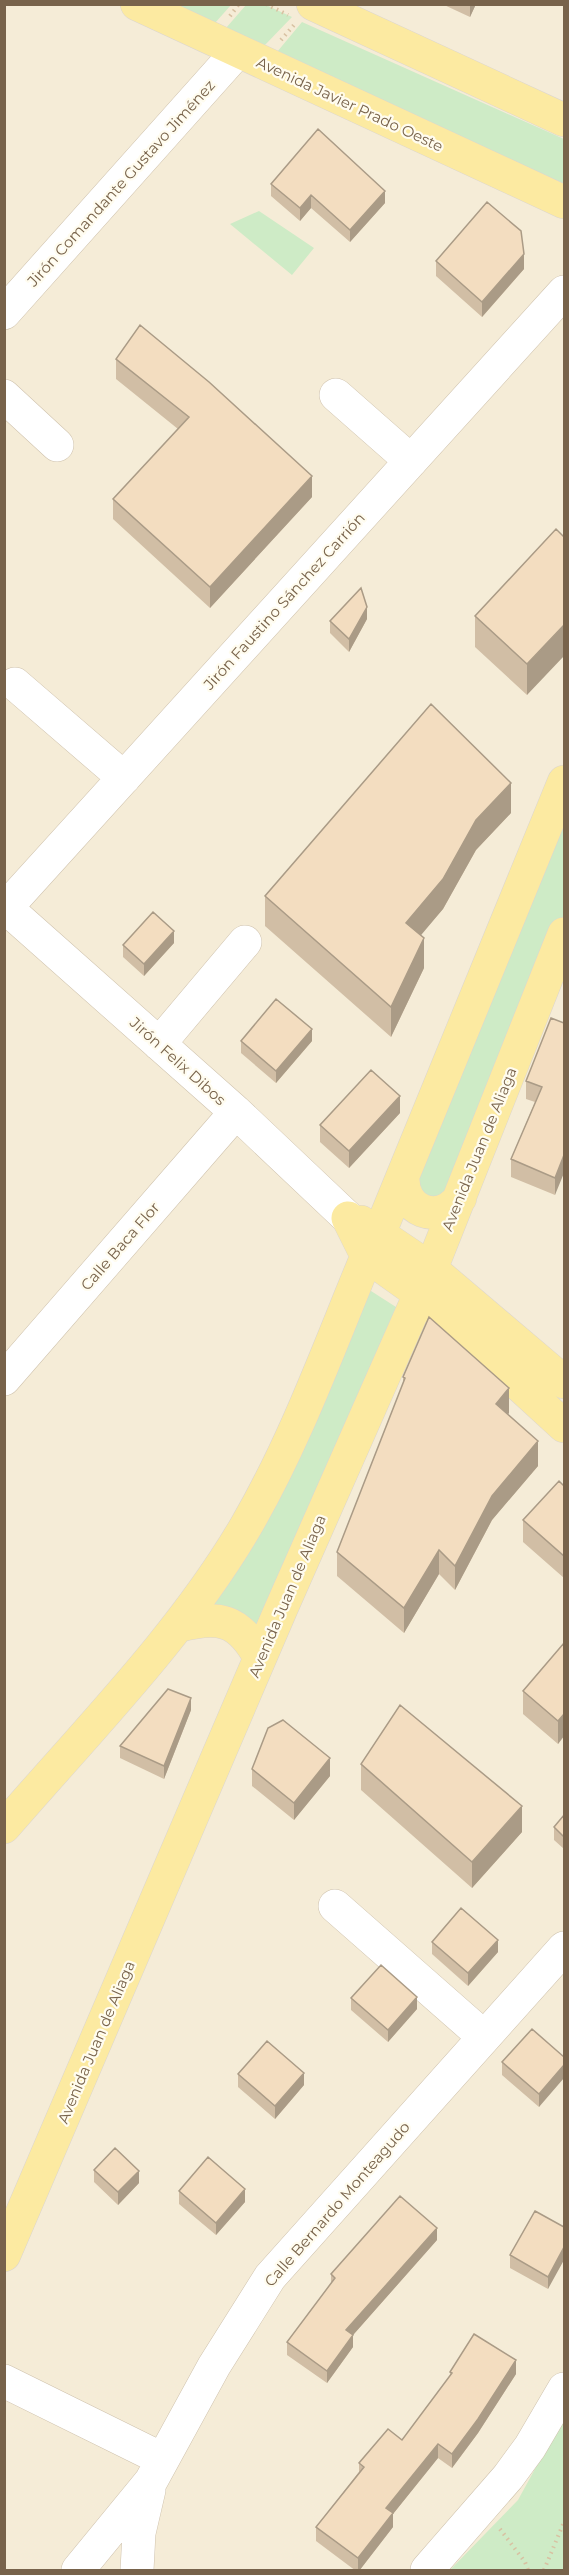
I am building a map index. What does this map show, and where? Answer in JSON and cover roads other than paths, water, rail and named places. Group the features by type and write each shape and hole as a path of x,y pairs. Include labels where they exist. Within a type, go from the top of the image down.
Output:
{"main road":[{"name":"Avenida Javier Prado Oeste","path":"137,4 249,58 564,202"},
{"path":"306,12 564,120"},
{"path":"4,1827 178,1626 246,1526 296,1430 403,1176 564,782"},
{"name":"Avenida Juan de Aliaga","path":"4,2255 281,1609 425,1281 564,934"},
{"path":"403,1176 404,1193 408,1201 422,1211 430,1213 447,1210 460,1198"},
{"path":"348,1218 373,1245 564,1382"},
{"path":"425,1281 564,1426"},
{"path":"215,1574 226,1595 237,1606 259,1614 281,1609"},
{"path":"178,1626 204,1619 222,1622 238,1629 252,1642 260,1658"}],"street":[{"name":"Jirón Comandante Gustavo Jiménez","path":"4,314 249,58"},
{"name":"Jirón Faustino Sánchez Carrión","path":"5,908 564,292"},
{"path":"336,395 411,460"},
{"path":"4,396 57,445"},
{"path":"15,684 124,778"},
{"name":"Jirón Felix Dibos","path":"5,908 236,1112 348,1218"},
{"path":"159,1044 245,942"},
{"name":"Calle Baca Flor","path":"4,1379 236,1112"},
{"path":"335,1906 484,2037"},
{"name":"Calle Bernardo Monteagudo","path":"78,2571 157,2470 214,2366 270,2277 564,1948"},
{"path":"4,2381 157,2470 139,2533 137,2571"},
{"path":"427,2571 484,2507 530,2447 564,2389"}]}
